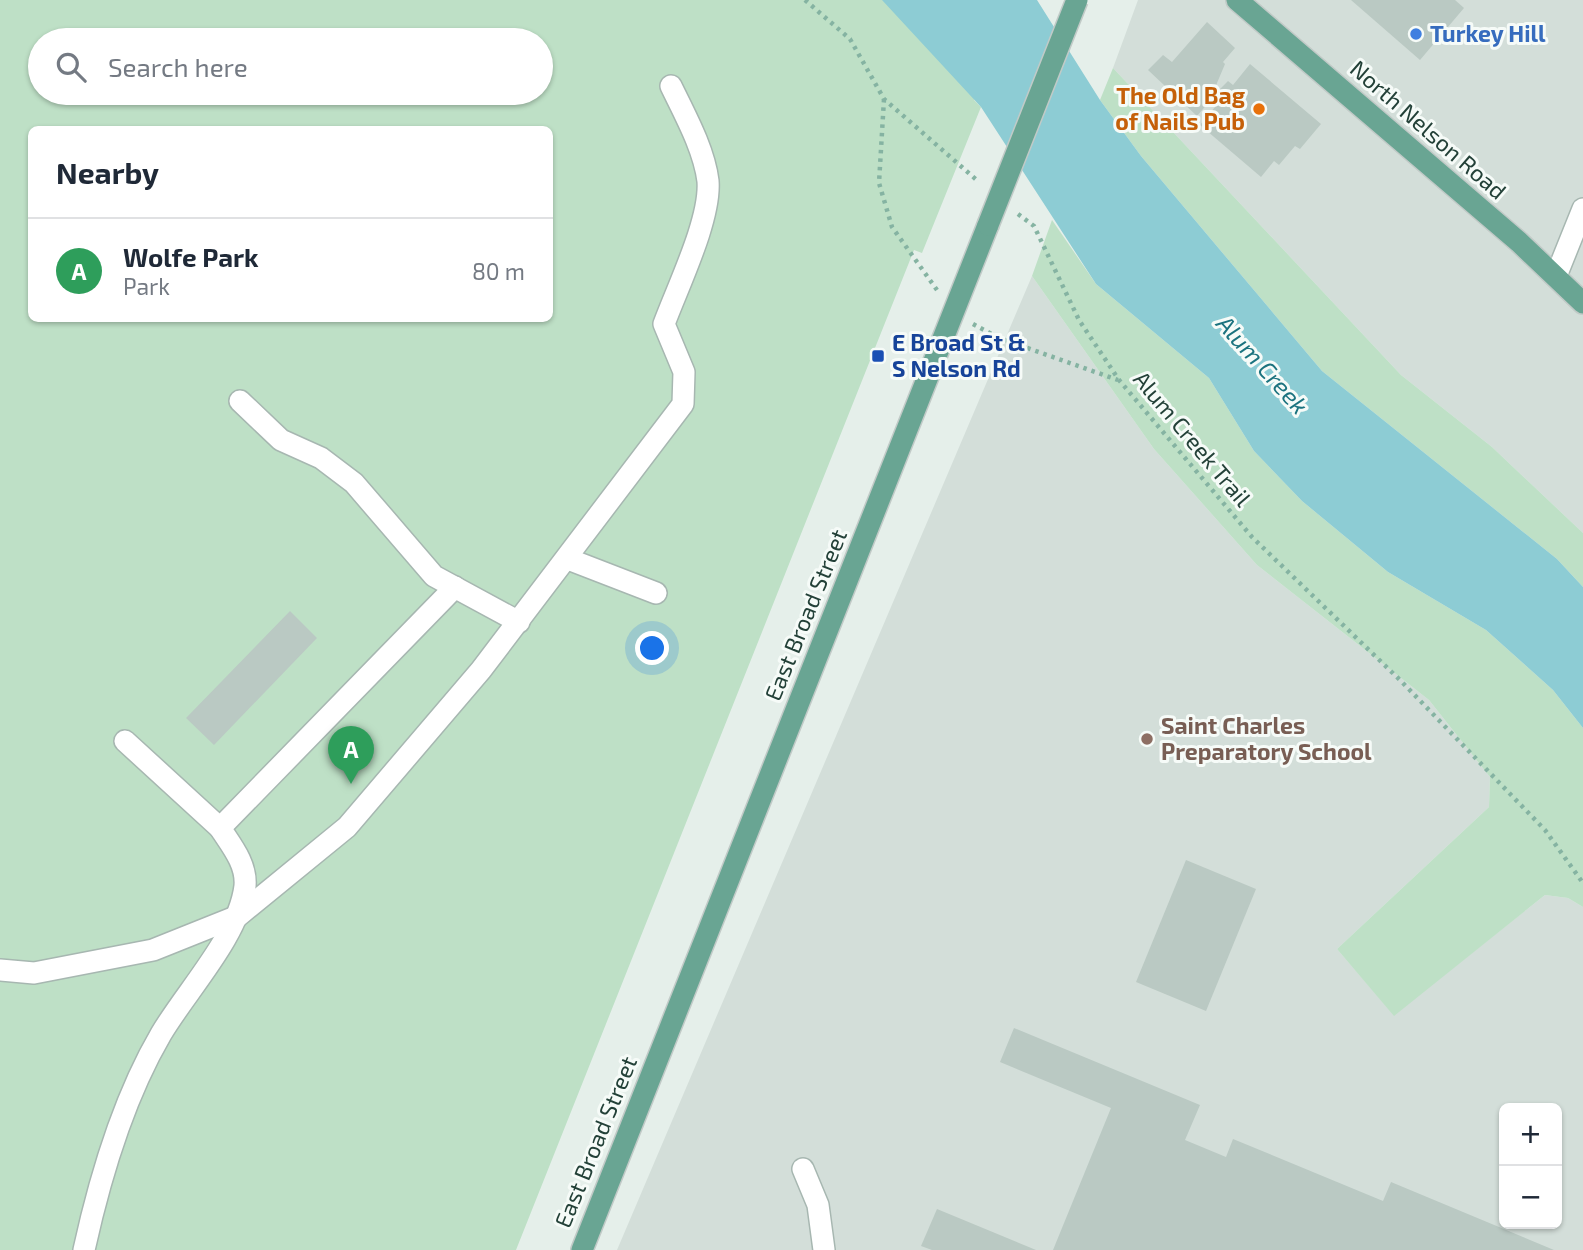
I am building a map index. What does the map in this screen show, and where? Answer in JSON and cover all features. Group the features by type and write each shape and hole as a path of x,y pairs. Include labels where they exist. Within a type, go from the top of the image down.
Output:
{"main road":[{"name":"East Broad Street","path":"582,1250 1077,0"},
{"name":"North Nelson Road","path":"1237,0 1556,276 1583,303"}],"street":[{"path":"0,970 34,973 153,950 237,916 347,828 519,622 568,559 683,404 684,373 664,324 708,205 708,179 693,131 671,86"},
{"path":"1556,276 1583,209"},
{"path":"240,401 281,440 321,458 354,483 434,576 519,622"},
{"path":"568,559 656,593"},
{"path":"220,828 456,587"},
{"path":"84,1250 112,1143 160,1035 237,916 245,884 241,862 220,828 125,741"},
{"path":"803,1169 818,1205 824,1250"}],"path":[{"path":"805,0 850,39 884,99 983,185"},
{"name":"Alum Creek Trail","path":"1013,210 1034,226 1079,320 1119,380 1252,537 1391,671 1545,830 1583,883"}],"shaded area":[{"path":"1138,0 1583,0 1583,533 1492,447 1401,375 1113,68"},
{"name":"Saint Charles Preparatory School","path":"1032,276 1154,449 1257,565 1429,700 1490,777 1489,807 1337,949 1394,1015 1545,895 1568,898 1583,907 1583,1250 617,1250"}],"green space":[{"path":"0,0 1014,0 974,100 981,107 922,253 914,250 516,1250 0,1250"},
{"path":"1113,68 1401,375 1492,447 1583,533 1583,587 1557,559 1322,371 1141,156 1100,100"},
{"path":"1052,220 1096,284 1209,378 1254,451 1302,501 1388,572 1486,630 1553,690 1583,728 1583,907 1568,898 1545,895 1394,1016 1337,949 1489,807 1490,777 1429,700 1257,565 1154,449 1032,276"}],"water":[{"name":"Alum Creek","path":"882,0 1037,0 1100,100 1141,156 1322,371 1557,559 1583,587 1583,728 1553,690 1486,630 1388,572 1302,501 1254,451 1209,378 1096,284 981,107"}],"building":[{"name":"Turkey Hill","path":"1351,0 1455,0 1464,8 1420,60"},
{"path":"1207,22 1235,48 1223,62 1225,64 1209,102 1197,116 1148,70 1163,55 1172,62"},
{"name":"The Old Bag of Nails Pub","path":"1250,64 1321,124 1300,149 1295,146 1279,165 1274,161 1261,177 1200,125 1225,95 1219,90 1228,81 1233,85"},
{"path":"290,611 317,638 214,745 186,718"},
{"path":"1186,860 1256,889 1206,1011 1136,982"},
{"path":"1014,1028 1200,1105 1185,1140 1226,1157 1233,1139 1383,1201 1391,1182 1554,1250 1053,1250 1111,1108 1000,1062"},
{"path":"937,1209 1036,1250 932,1250 921,1246"}],"place":[{"name":"Turkey Hill","path":"1416,34"},
{"name":"The Old Bag of Nails Pub","path":"1259,109"},
{"name":"E Broad St & S Nelson Rd","path":"878,356"},
{"name":"Saint Charles Preparatory School","path":"1147,739"},
{"name":"Wolfe Park","path":"351,784"}]}
